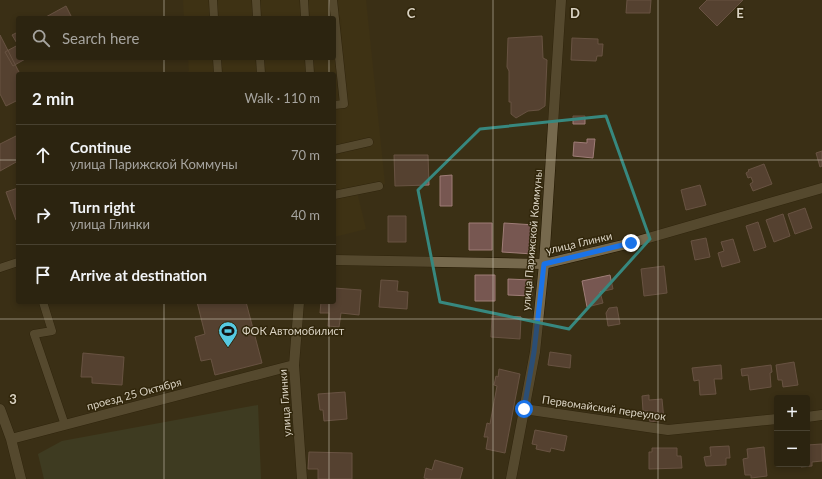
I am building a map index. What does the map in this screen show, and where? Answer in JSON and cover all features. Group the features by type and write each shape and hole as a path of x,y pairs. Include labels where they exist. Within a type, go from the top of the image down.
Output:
{"street":[{"name":"улица Парижской Коммуны","path":"510,479 534,352 544,264 561,0"},
{"name":"улица Глинки","path":"336,260 544,264 631,243 822,188"},
{"name":"улица Глинки","path":"299,304 294,365 302,479"},
{"name":"проезд 25 Октября","path":"11,439 294,365"},
{"path":"0,409 11,439 21,479"},
{"name":"Первомайский переулок","path":"524,409 668,430 774,419"},
{"path":"810,417 822,415"}],"lane":[{"path":"212,0 214,16"},
{"path":"256,0 257,16"},
{"path":"304,0 305,16"},
{"path":"333,0 335,16"},
{"path":"336,28 344,104 336,105"},
{"path":"216,60 218,72"},
{"path":"260,60 261,72"},
{"path":"309,60 310,72"},
{"path":"336,150 369,142"},
{"path":"336,195 379,186"},
{"path":"0,268 16,263"},
{"path":"45,304 52,331 34,334 65,425"}],"highlighted area":[{"path":"606,116 650,239 569,329 440,302 418,190 480,129"}],"shaded area":[{"path":"183,0 366,0 385,184 357,192 366,229 336,236 336,72 187,72 189,71 188,60 336,60 336,16 184,16"}],"green space":[{"path":"258,405 261,479 44,479 38,454 62,441"}],"building":[{"path":"627,0 651,0 650,13 626,13"},
{"path":"707,0 743,0 717,26 699,8"},
{"path":"66,6 71,16 48,16"},
{"path":"16,33 16,42 12,35"},
{"path":"0,35 19,72 16,72 16,101 6,106 0,94"},
{"path":"542,36 543,58 547,60 545,106 539,110 528,111 516,118 511,114 511,102 509,102 509,71 507,67 508,38"},
{"path":"572,38 598,39 598,44 603,44 602,56 597,56 596,61 571,60"},
{"path":"16,46 16,60 24,60 13,66 5,52"},
{"path":"573,116 585,116 585,124 573,124"},
{"path":"16,136 16,162 0,171 0,144"},
{"path":"587,139 595,139 593,158 573,156 574,142 587,143"},
{"path":"822,151 822,166 820,167 816,153"},
{"path":"394,155 428,155 429,185 395,186"},
{"path":"764,164 772,184 753,191 750,184 753,182 751,177 748,178 746,173 749,171 748,170"},
{"path":"452,175 452,206 440,206 440,176"},
{"path":"700,185 706,205 686,210 681,190"},
{"path":"16,189 16,220 6,192"},
{"path":"805,208 812,228 795,234 788,214"},
{"path":"783,214 790,236 774,242 766,220"},
{"path":"388,216 406,216 406,242 388,242"},
{"path":"758,222 766,247 754,251 746,226"},
{"path":"469,223 492,223 492,250 469,250"},
{"path":"504,223 535,225 533,254 502,252"},
{"path":"706,238 710,257 695,260 691,241"},
{"path":"733,239 740,262 722,267 718,253 724,251 721,242"},
{"path":"664,266 667,293 644,296 641,269"},
{"path":"475,275 495,275 495,301 475,301"},
{"path":"610,275 613,289 600,292 603,303 587,307 582,281"},
{"path":"508,279 532,280 532,296 508,295"},
{"path":"381,280 398,281 397,291 408,292 407,309 379,307"},
{"path":"336,288 361,290 359,315 341,313 339,327 328,326 329,313 320,313 321,304 336,304"},
{"name":"ФОК Автомобилист","path":"198,304 247,304 262,363 215,375 211,359 201,361 195,337 205,334"},
{"path":"617,307 620,324 608,326 606,313 609,308"},
{"path":"492,316 521,317 520,339 491,337"},
{"path":"550,352 571,355 570,368 548,365"},
{"path":"83,353 124,357 122,385 92,383 92,377 81,377"},
{"path":"794,362 798,385 783,387 782,380 778,380 776,365"},
{"path":"721,365 722,379 714,379 716,394 700,395 699,380 694,381 692,368"},
{"path":"771,365 771,387 750,390 748,375 742,376 741,369"},
{"path":"499,369 520,374 505,453 486,449 488,437 484,437 487,423 490,424 497,386 494,385 496,376 498,377"},
{"path":"345,392 347,419 324,421 323,410 320,410 318,394"},
{"path":"649,395 649,400 662,399 664,420 650,422 648,411 643,411 642,396"},
{"path":"535,430 567,436 564,451 551,448 550,452 536,449 537,445 532,444"},
{"path":"822,444 822,461 812,462 812,466 810,466 810,445"},
{"path":"729,446 730,458 726,458 726,465 706,466 704,457 711,456 710,447"},
{"path":"764,447 767,476 751,478 751,475 745,475 743,459 748,458 747,449"},
{"path":"652,448 677,448 677,456 681,456 682,468 649,469 649,452 652,452"},
{"path":"309,452 352,453 352,479 318,479 318,469 308,469"},
{"path":"435,460 463,468 460,479 424,478 426,468 432,470"}],"place":[{"name":"ФОК Автомобилист","path":"228,348"}],"route":[{"path":"524,409 534,352 544,264 631,243"}]}
